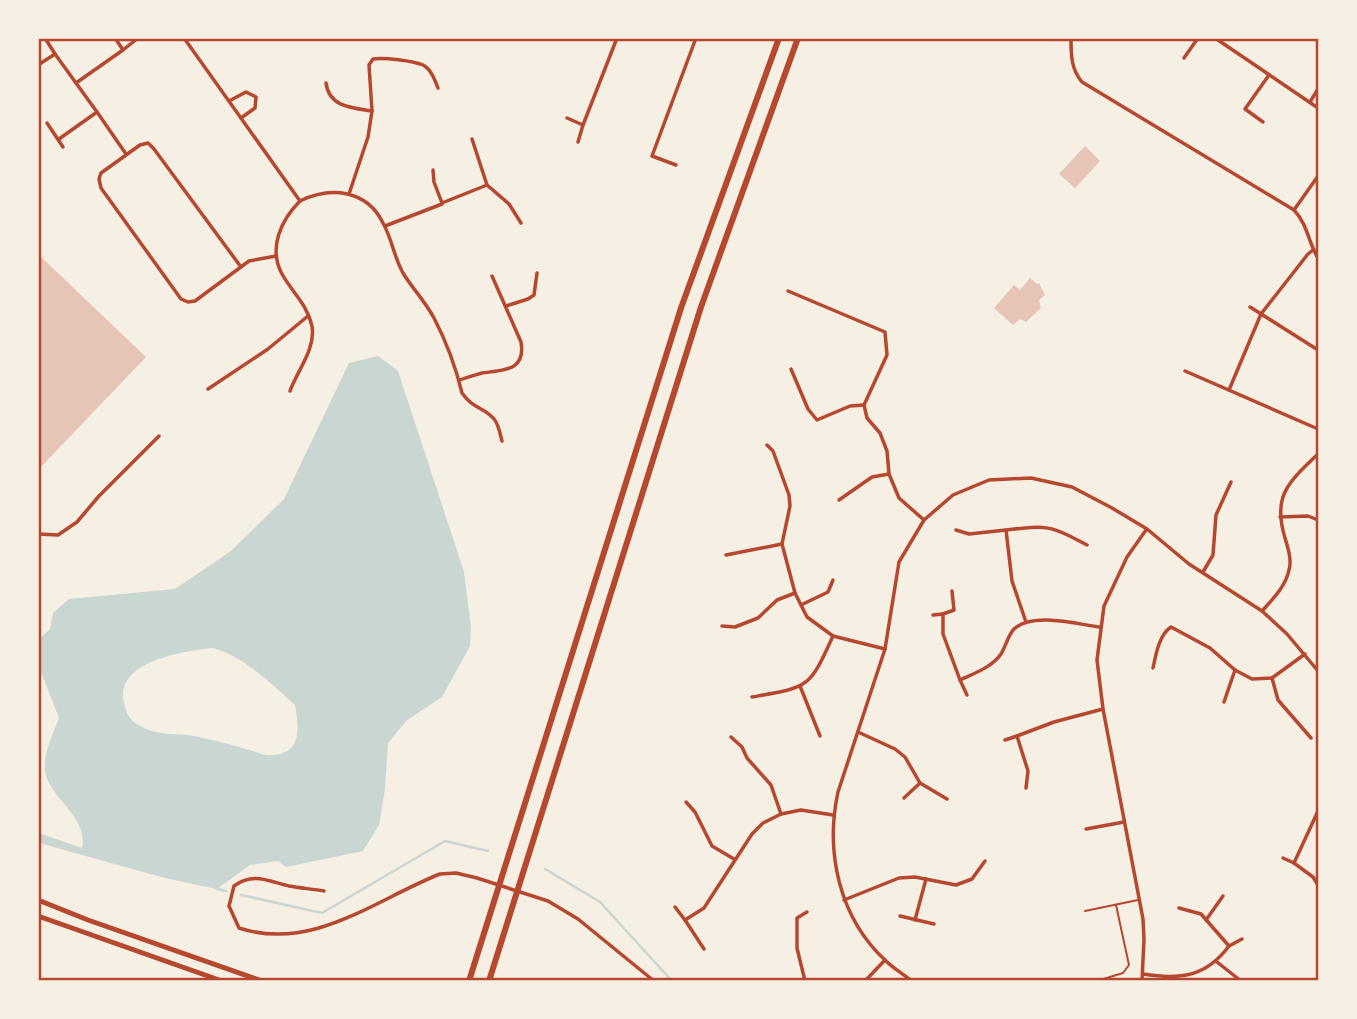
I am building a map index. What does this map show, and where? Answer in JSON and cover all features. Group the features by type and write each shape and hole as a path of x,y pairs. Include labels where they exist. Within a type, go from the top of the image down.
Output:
{"highway":[{"path":"469,981 681,308 779,38"},
{"path":"489,981 701,307 798,38"}],"main road":[{"path":"38,900 262,981"},
{"path":"38,916 222,981"}],"street":[{"path":"45,38 126,154"},
{"path":"115,38 123,50"},
{"path":"76,83 138,38"},
{"path":"184,38 300,201"},
{"path":"578,142 617,38"},
{"path":"676,165 652,156 696,38"},
{"path":"1070,38 1071,59 1082,82 1294,210 1302,218 1318,258"},
{"path":"1184,58 1198,38"},
{"path":"1215,38 1318,108"},
{"path":"38,65 55,54"},
{"path":"349,194 368,137 372,111 369,65 373,59 424,65 438,88"},
{"path":"1263,122 1245,109 1269,75"},
{"path":"326,83 327,90 335,101 345,107 372,111"},
{"path":"1310,102 1318,89"},
{"path":"229,101 246,92 256,97 255,108 241,118"},
{"path":"59,139 97,112"},
{"path":"567,118 583,125"},
{"path":"47,123 63,147"},
{"path":"472,139 487,185 509,204 521,223"},
{"path":"241,267 155,149 148,144 140,145 102,173 99,179 101,188 181,299 195,301 241,267 249,261 276,256"},
{"path":"433,170 434,182 442,203"},
{"path":"1294,210 1318,176"},
{"path":"385,226 487,185"},
{"path":"289,391 311,346 312,327 301,300 282,274 276,256 278,234 288,214 300,201 331,191 349,194 365,201 379,214 405,276 434,318 462,393 470,404 488,413 496,421 502,441"},
{"path":"1229,390 1261,314 1314,250"},
{"path":"506,306 534,295 537,273"},
{"path":"459,380 506,370 520,359 521,342 492,276"},
{"path":"788,290 885,332 887,355 864,405 867,418 880,433 887,451 889,474 899,498 924,520"},
{"path":"1250,307 1318,350"},
{"path":"208,389 268,349 308,316"},
{"path":"791,369 808,410 817,419 850,405 864,405"},
{"path":"1185,370 1318,429"},
{"path":"38,534 58,535 77,523 108,486 159,436"},
{"path":"767,445 773,451 789,495 790,506 782,544 794,593 807,617 833,636 886,649"},
{"path":"1262,611 1280,590 1290,570 1289,549 1280,517 1280,503 1285,489 1318,454"},
{"path":"839,500 872,477 889,474"},
{"path":"912,981 885,960 861,931 844,900 834,865 832,815 886,649 899,562 924,520 953,495 989,480 1031,478 1072,487 1147,529 1203,572 1262,611 1287,634 1318,671"},
{"path":"1203,572 1213,555 1216,515 1231,482"},
{"path":"1280,517 1308,516 1318,520"},
{"path":"956,530 969,534 1039,526 1054,527 1087,545"},
{"path":"1142,981 1144,939 1139,900 1103,709 1097,660 1099,627 1104,606 1128,557 1147,529"},
{"path":"1006,530 1012,581 1026,622"},
{"path":"726,555 782,544"},
{"path":"801,605 828,592 834,580"},
{"path":"933,615 954,610 952,591"},
{"path":"722,626 735,627 758,618 777,600 794,593"},
{"path":"943,614 943,634 967,695"},
{"path":"960,680 987,667 1001,655 1013,630 1026,622 1044,620 1099,627"},
{"path":"1153,668 1165,631 1171,627 1210,648 1235,670 1252,679 1272,678 1305,654"},
{"path":"752,697 780,693 809,681 833,636"},
{"path":"1224,702 1235,670"},
{"path":"1272,678 1278,700 1311,738"},
{"path":"800,686 820,736"},
{"path":"1005,740 1054,722 1103,709"},
{"path":"858,732 895,749 905,757 920,783 947,799"},
{"path":"1017,736 1028,771 1026,788"},
{"path":"731,737 771,785 780,814"},
{"path":"904,798 920,783"},
{"path":"686,802 695,812 712,846 734,859"},
{"path":"685,920 704,908 751,834 763,822 780,814 801,810 832,815"},
{"path":"1293,863 1318,811"},
{"path":"1086,829 1124,822"},
{"path":"1283,858 1314,877 1318,885"},
{"path":"844,900 899,878 926,879 956,885 972,879 985,861"},
{"path":"324,891 289,886 257,877 240,881 234,886 229,906 239,928 254,933 299,934 337,923 439,874 456,873 477,877 548,901 578,919 654,981"},
{"path":"1314,877 1318,873"},
{"path":"915,920 926,879"},
{"path":"1206,920 1223,896"},
{"path":"675,906 704,949"},
{"path":"1180,908 1201,914 1229,946"},
{"path":"805,981 797,948 797,918 807,912"},
{"path":"900,916 934,924"},
{"path":"1143,974 1188,978 1217,962 1229,946 1242,939"},
{"path":"864,981 885,960"},
{"path":"1217,962 1241,981"}],"lane":[{"path":"1085,911 1139,900"},
{"path":"1100,979 1123,973 1129,965 1116,905"}],"shaded area":[{"path":"378,356 398,371 464,572 471,627 470,646 442,697 407,720 388,743 379,825 363,851 286,867 278,861 250,865 217,889 165,878 39,843 39,833 82,848 83,837 74,817 53,790 45,771 47,751 59,718 39,667 39,639 50,629 53,613 69,599 175,589 231,551 284,499 349,363","holes":["213,648 225,652 257,672 295,705 297,733 292,747 286,752 266,755 194,736 154,732 138,725 128,714 124,703 124,689 130,677 140,668 185,652"]}],"building":[{"path":"1085,146 1100,161 1075,188 1059,174"},
{"path":"41,257 146,357 38,470 38,260"},
{"path":"1030,278 1039,283 1045,295 1039,300 1041,308 1026,322 1020,319 1013,325 994,308 1014,285 1020,290"}],"waterway":[{"path":"241,895 322,913 445,841 488,851"},
{"path":"545,869 600,902 672,981"},
{"path":"217,889 226,891"}]}
